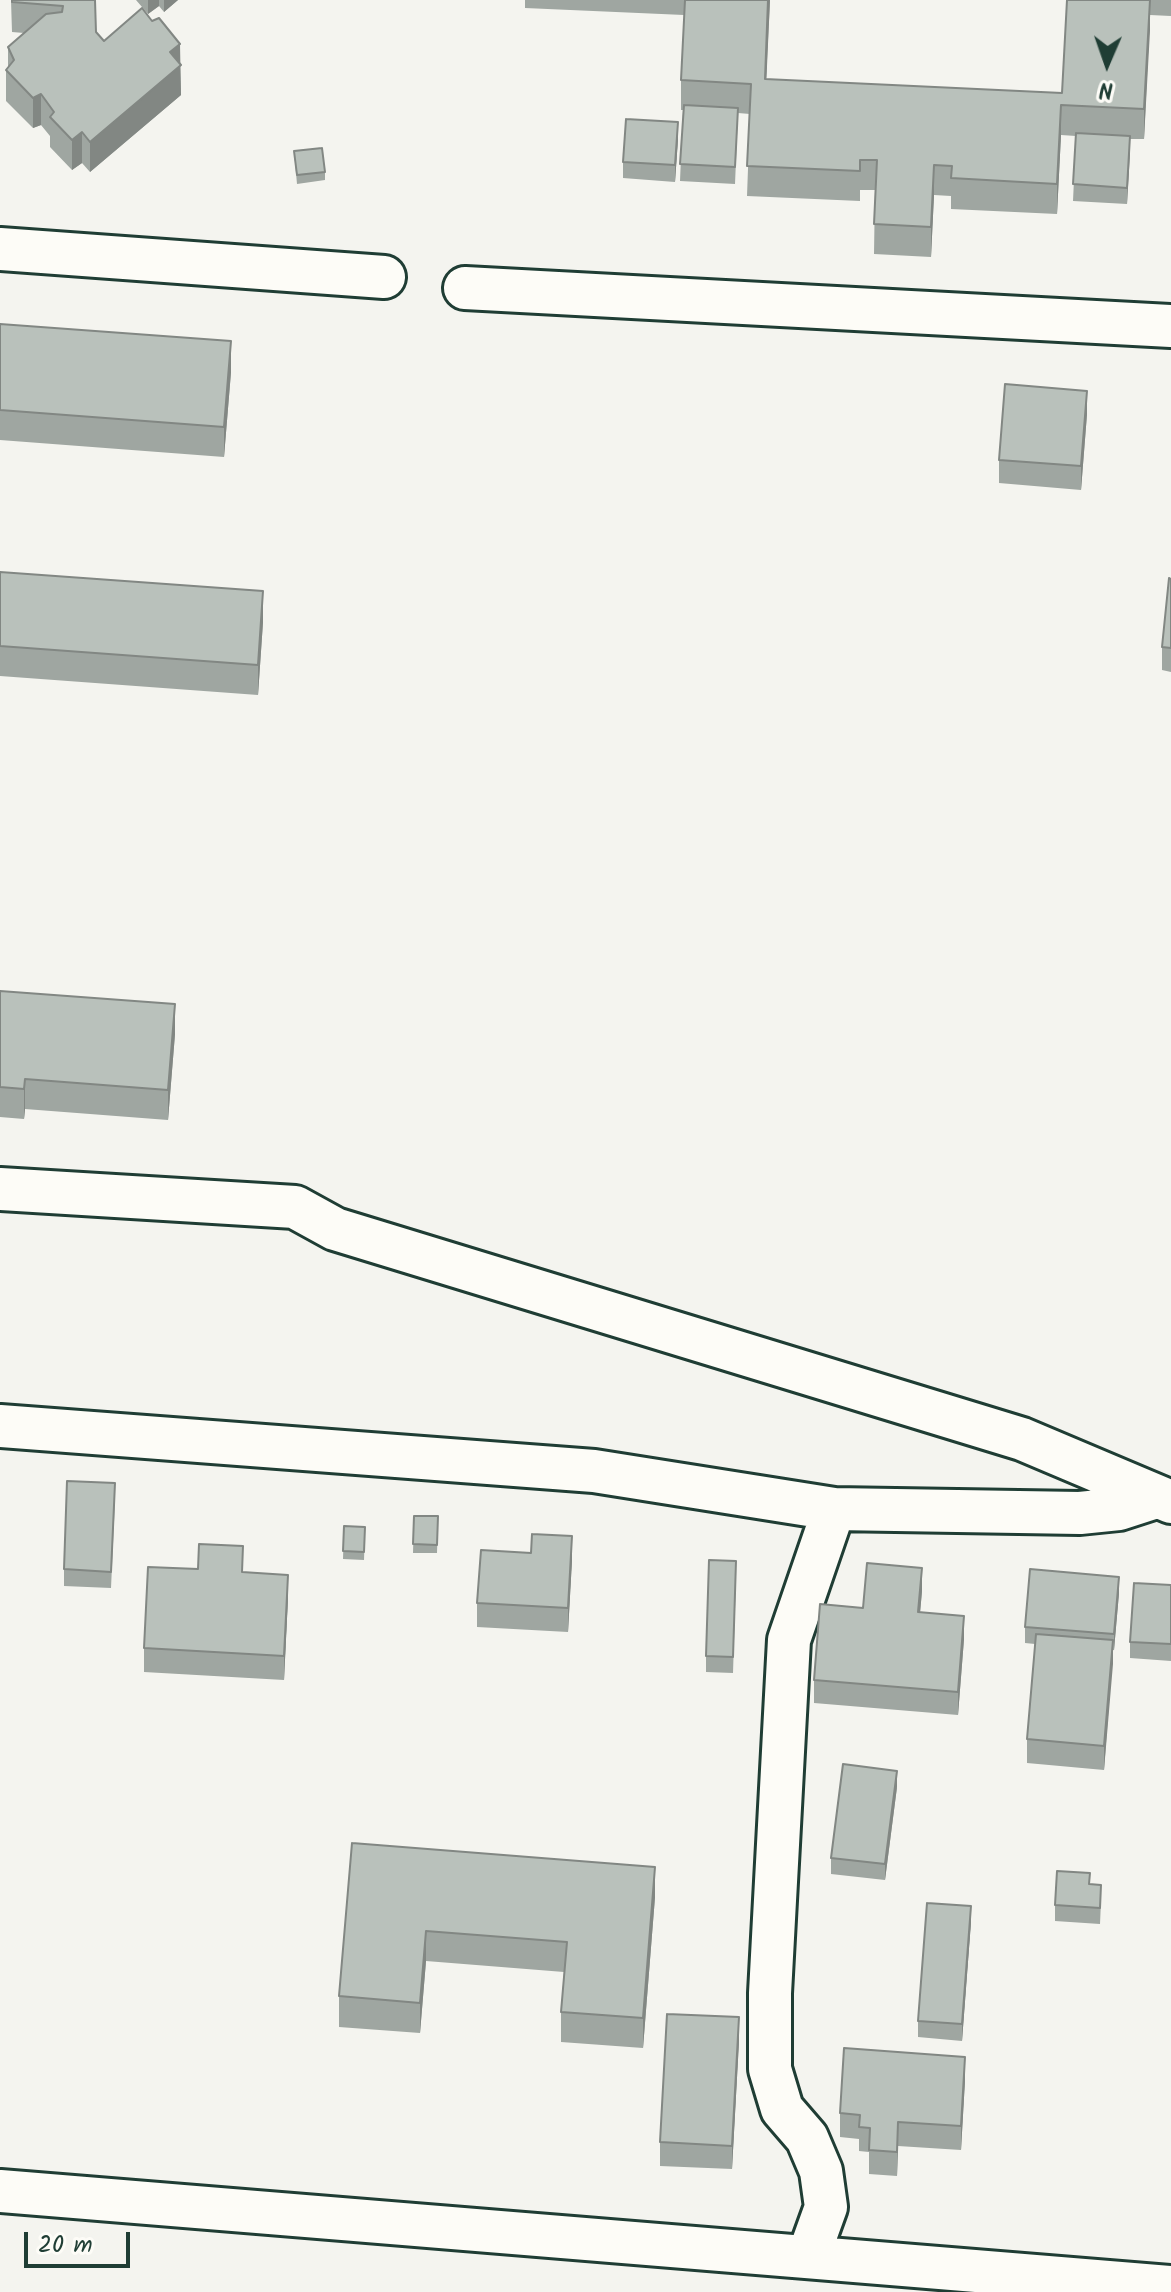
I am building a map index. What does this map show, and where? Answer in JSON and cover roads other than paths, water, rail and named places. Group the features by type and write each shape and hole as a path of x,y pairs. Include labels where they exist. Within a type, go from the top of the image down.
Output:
{"street":[{"path":"0,249 384,277"},
{"path":"465,288 1171,326"},
{"path":"0,1189 295,1207 335,1229 1022,1439 1164,1500"},
{"path":"0,1426 594,1471 834,1509 1080,1513 1164,1500"},
{"path":"808,2257 826,2207 821,2171 807,2138 782,2109 770,2069 770,1993 789,1640 834,1509"},
{"path":"0,2191 1171,2287"}]}
